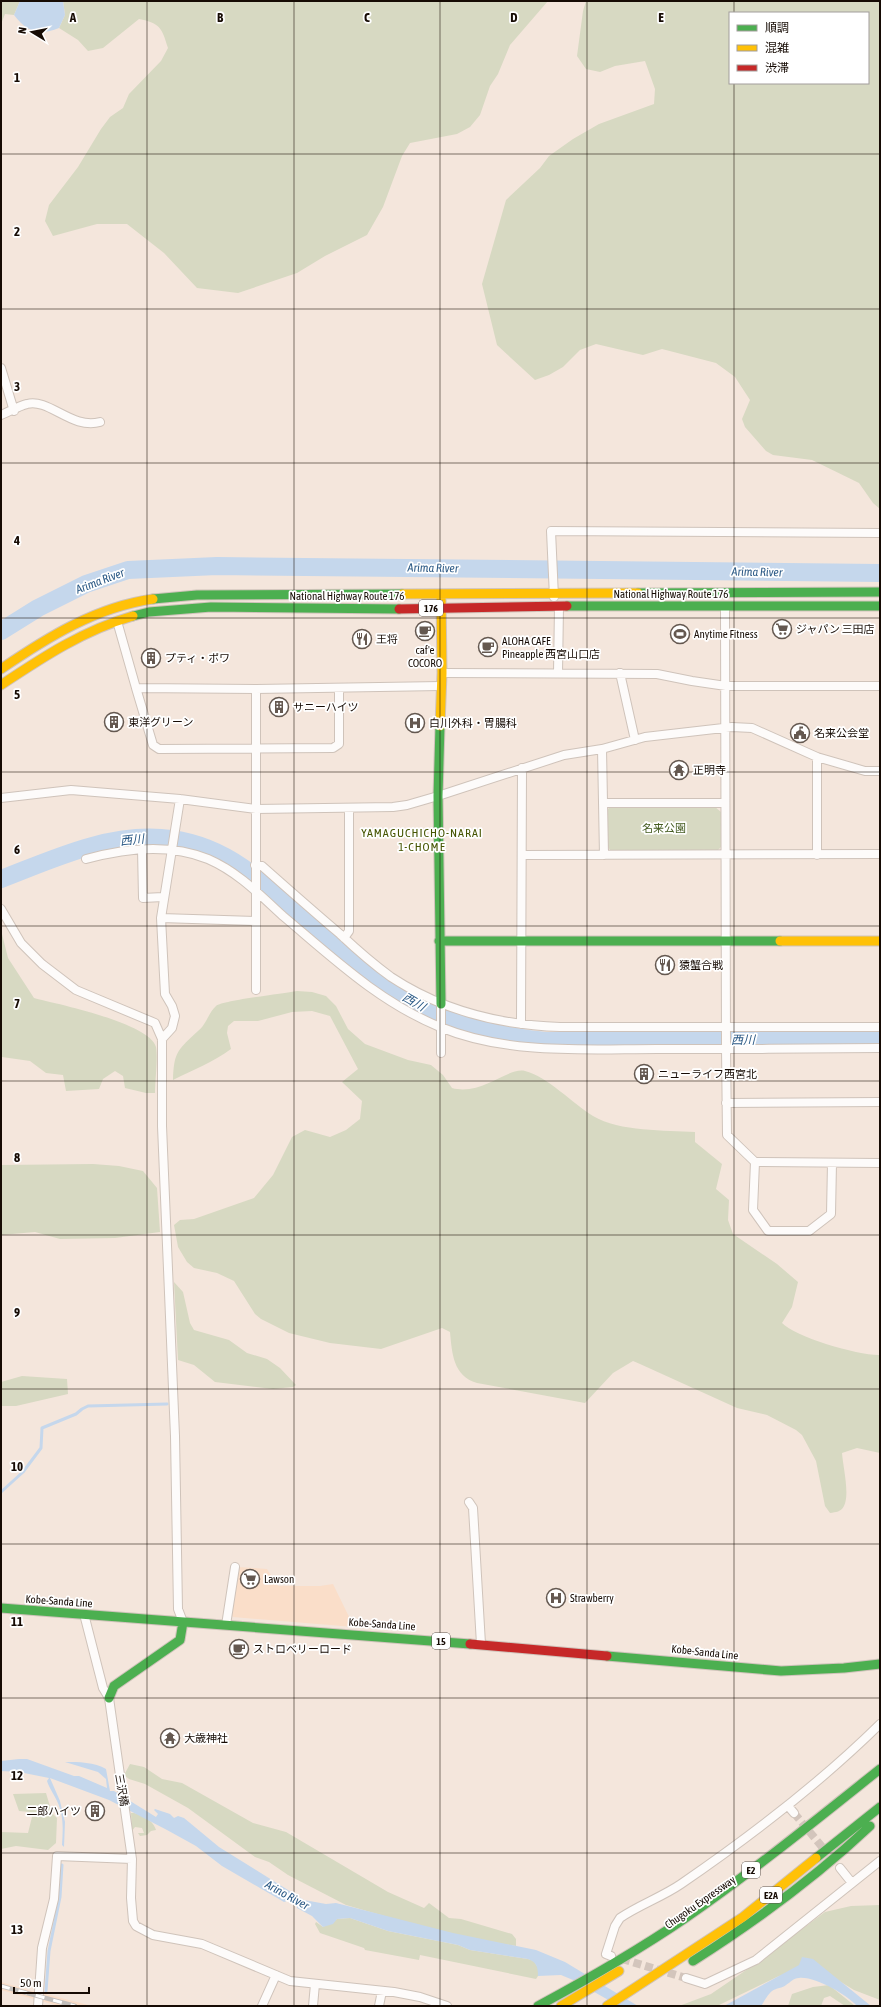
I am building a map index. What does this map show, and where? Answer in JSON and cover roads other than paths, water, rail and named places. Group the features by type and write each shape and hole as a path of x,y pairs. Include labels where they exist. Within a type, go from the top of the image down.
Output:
{"main road":[{"name":"National Highway Route 176","path":"1,669 53,635 93,616 120,606 155,599 196,595 441,594 553,590 880,592"},
{"path":"441,594 442,673 438,796 441,1004"},
{"name":"National Highway Route 176","path":"1,685 45,655 89,632 117,621 149,612 211,607 441,608 556,606 880,606"},
{"path":"439,941 880,941"},
{"name":"Kobe-Sanda Line","path":"1,1608 481,1644 781,1671 844,1668 880,1664"},
{"path":"109,1698 114,1686 180,1640 183,1622"},
{"name":"E2","path":"538,2006 613,1959 662,1933 800,1834 880,1768"},
{"name":"Chugoku Expressway","path":"561,2006 626,1966 749,1883 880,1776"},
{"name":"E2A","path":"606,2006 742,1917 880,1807"},
{"path":"619,2006 735,1935 805,1884 852,1844 880,1816"}],"street":[{"path":"1,368 14,411"},
{"path":"1,415 14,411 27,404 38,404 78,422 92,424 100,422"},
{"path":"558,673 556,606 553,590 551,531 880,533"},
{"path":"725,607 726,686 724,728 727,1135 755,1162 880,1163"},
{"path":"117,621 153,746 159,749 333,748 339,744 339,688"},
{"path":"442,673 657,674 726,686 880,686"},
{"path":"620,673 635,740"},
{"path":"136,688 256,689 441,686"},
{"path":"256,689 256,990"},
{"path":"1,798 71,790 180,799 256,809 349,808 406,805 564,755 602,749 645,737 724,728 752,728 817,757 865,771 880,771"},
{"path":"602,749 604,855"},
{"path":"817,757 817,855"},
{"path":"521,1024 522,768"},
{"path":"162,1039 172,1028 175,1016 172,1006 165,994 161,918 163,897 180,799"},
{"path":"603,803 725,803"},
{"path":"344,938 349,930 349,808"},
{"path":"142,849 143,898 163,897"},
{"path":"86,859 111,852 142,849 171,850 208,859 242,880 363,983 383,998 441,1027 475,1038 536,1048 880,1048"},
{"path":"522,855 725,856 880,854"},
{"path":"255,865 262,866 391,977 441,1004 480,1016 521,1024 560,1027 880,1026"},
{"path":"1,909 20,943 42,964 76,990 155,1023 162,1039 162,1126 175,1436 178,1608 183,1622"},
{"path":"161,918 255,921"},
{"path":"441,1004 441,1053"},
{"path":"726,1103 880,1102"},
{"path":"755,1162 753,1210 768,1231 809,1231 831,1214 832,1163"},
{"path":"469,1502 473,1508 481,1644"},
{"path":"226,1625 235,1567"},
{"name":"三沢橋","path":"84,1614 103,1688 109,1698 132,1859 133,1921 141,1930 158,1937 202,1944 290,1981 382,1991 420,1997 447,2006"},
{"path":"613,1959 606,1954 614,1926 620,1918 679,1885 788,1806 856,1748 880,1724"},
{"path":"788,1806 794,1813"},
{"path":"38,2006 42,1948 54,1899 57,1856 132,1859"},
{"path":"686,1978 705,1984 756,1960 880,1861"},
{"path":"840,1868 852,1883"},
{"path":"262,2006 276,1975"},
{"path":"313,2006 315,1984"},
{"path":"379,2006 382,1991"}],"water":[{"path":"20,1 63,1 65,15 59,28 45,32 29,29 14,15"},
{"name":"Arino River","path":"27,1759 74,1776 79,1776 107,1788 106,1779 98,1772 65,1762 86,1763 102,1767 106,1769 110,1791 114,1791 156,1817 158,1814 154,1810 155,1809 170,1814 174,1818 178,1816 184,1818 219,1847 304,1900 326,1904 336,1903 453,1933 536,1950 565,1962 638,2006 619,2006 573,1980 561,1975 538,1976 536,1965 528,1959 470,1950 458,1945 388,1931 350,1918 337,1919 333,1924 323,1927 312,1916 297,1908 296,1903 290,1900 284,1902 222,1866 196,1846 167,1830 109,1800 50,1778 60,1801 65,1822 64,1847 62,1845 63,1828 61,1812 48,1784 47,1781 49,1778 19,1772 1,1771 1,1761"},
{"path":"802,1957 813,1959 871,2006 857,2006 846,1997 822,1983 806,1978 797,1978 785,1986 772,1991 761,2006 724,2006 799,1965"}],"waterway":[{"name":"Arima River","path":"1,631 38,608 86,584 128,570 217,566 880,573"},
{"name":"西川","path":"1,879 59,857 99,844 140,838 161,838 182,841 219,853 251,874 342,950 368,975 391,991 433,1012 454,1021 477,1028 500,1034 546,1041 880,1039"},
{"path":"1,1492 23,1472 41,1448 42,1428 76,1414 88,1406 167,1404"},
{"path":"46,1991 49,1951 60,1897 62,1865"}],"tunnel":[{"path":"794,1813 828,1854"},
{"path":"622,1959 686,1978"}],"railway":[{"path":"1,1986 75,2006"}],"place":[{"name":"ジャパン 三田店","path":"782,629"},
{"name":"caf'e COCORO","path":"425,631"},
{"name":"Anytime Fitness","path":"680,634"},
{"name":"王将","path":"362,639"},
{"name":"ALOHA CAFE Pineapple 西宮山口店","path":"488,647"},
{"name":"プティ・ポワ","path":"151,658"},
{"name":"サニーハイツ","path":"279,707"},
{"name":"東洋グリーン","path":"114,722"},
{"name":"白川外科・胃腸科","path":"415,723"},
{"name":"名来公会堂","path":"800,733"},
{"name":"正明寺","path":"679,770"},
{"name":"猿蟹合戦","path":"665,965"},
{"name":"ニューライフ西宮北","path":"644,1074"},
{"name":"Lawson","path":"250,1579"},
{"name":"Strawberry","path":"556,1598"},
{"name":"ストロベリーロード","path":"239,1649"},
{"name":"大歳神社","path":"170,1738"},
{"name":"二郎ハイツ","path":"95,1811"}],"district":[{"name":"YAMAGUCHICHO-NARAI 1-CHOME","path":"422,840"}],"park label":[{"name":"名来公園","path":"664,828"}]}
